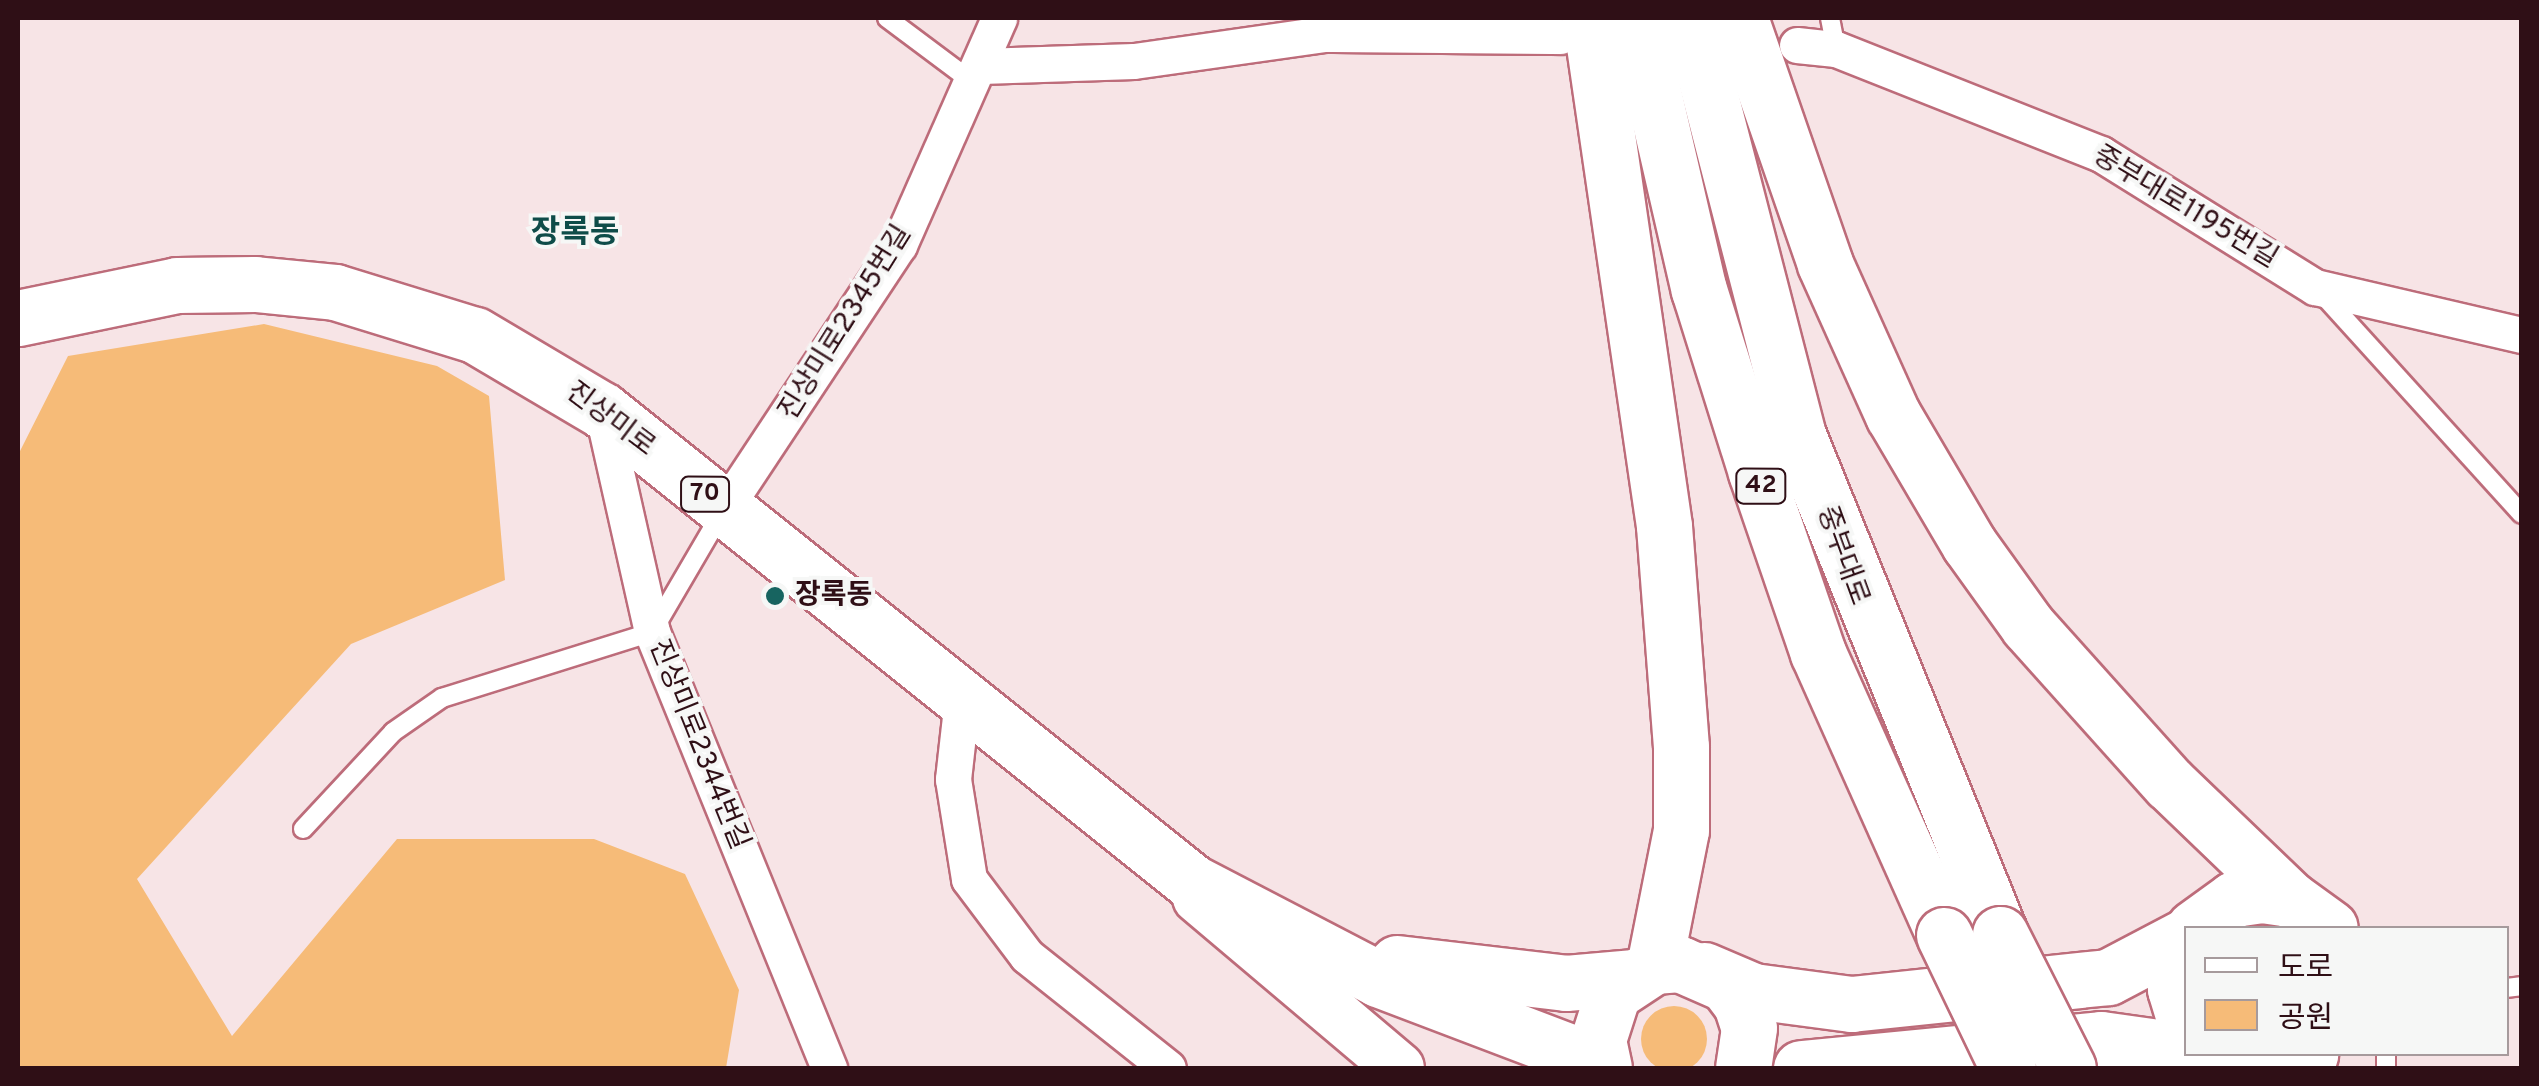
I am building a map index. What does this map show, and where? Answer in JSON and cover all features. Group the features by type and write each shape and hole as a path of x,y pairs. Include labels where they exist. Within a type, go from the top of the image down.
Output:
{"main road":[{"name":"중부대로","path":"1636,18 1699,290 1818,652 2008,1068"},
{"name":"중부대로","path":"1690,18 1797,433 2000,934 2068,1068"},
{"path":"1740,18 1825,264 1893,416 1969,544 2028,626 2156,769 2318,918"},
{"path":"1302,940 1603,1066 1602,1015 1663,971 1682,830 1681,747 1664,526 1576,26"},
{"name":"진상미로","path":"18,318 177,286 335,292 476,335 602,410 962,699 1145,852 1302,940"},
{"path":"2197,926 2234,899 2318,918"},
{"path":"1302,940 1497,978 1663,971 1772,995 1851,1004 2108,977 2184,939"},
{"path":"2184,947 2175,989 2184,1005"},
{"path":"1663,971 1740,1004 1749,1028 1743,1068"},
{"path":"1801,1068 2101,1039 2184,1049"},
{"path":"2276,1068 2305,1056"}],"street":[{"name":"진상미로2345번길","path":"724,509 899,245 978,74 998,18"},
{"path":"978,74 1134,61 1323,34 1576,26"},
{"name":"중부대로1195번길","path":"1797,46 1834,33 2101,154 2316,287 2522,335"},
{"name":"진상미로2344번길","path":"602,410 652,632 830,1068"},
{"path":"962,699 953,779 969,880 1027,956 1168,1068"},
{"path":"1145,852 1400,1068"}],"lane":[{"path":"887,18 978,74"},
{"path":"2316,287 2522,514"},
{"path":"303,830 393,732 442,698 652,632 724,509"}],"green space":[{"path":"264,324 437,366 489,396 505,580 351,644 137,879 232,1036 397,839 594,839 685,874 739,990 726,1068 18,1068 18,455 68,356"},
{"path":"1674,1006 1697,1016 1707,1039 1697,1062 1674,1072 1651,1062 1641,1039 1651,1016"}],"place":[{"name":"장록동","path":"775,596"}],"district":[{"name":"장록동","path":"575,234"}]}
